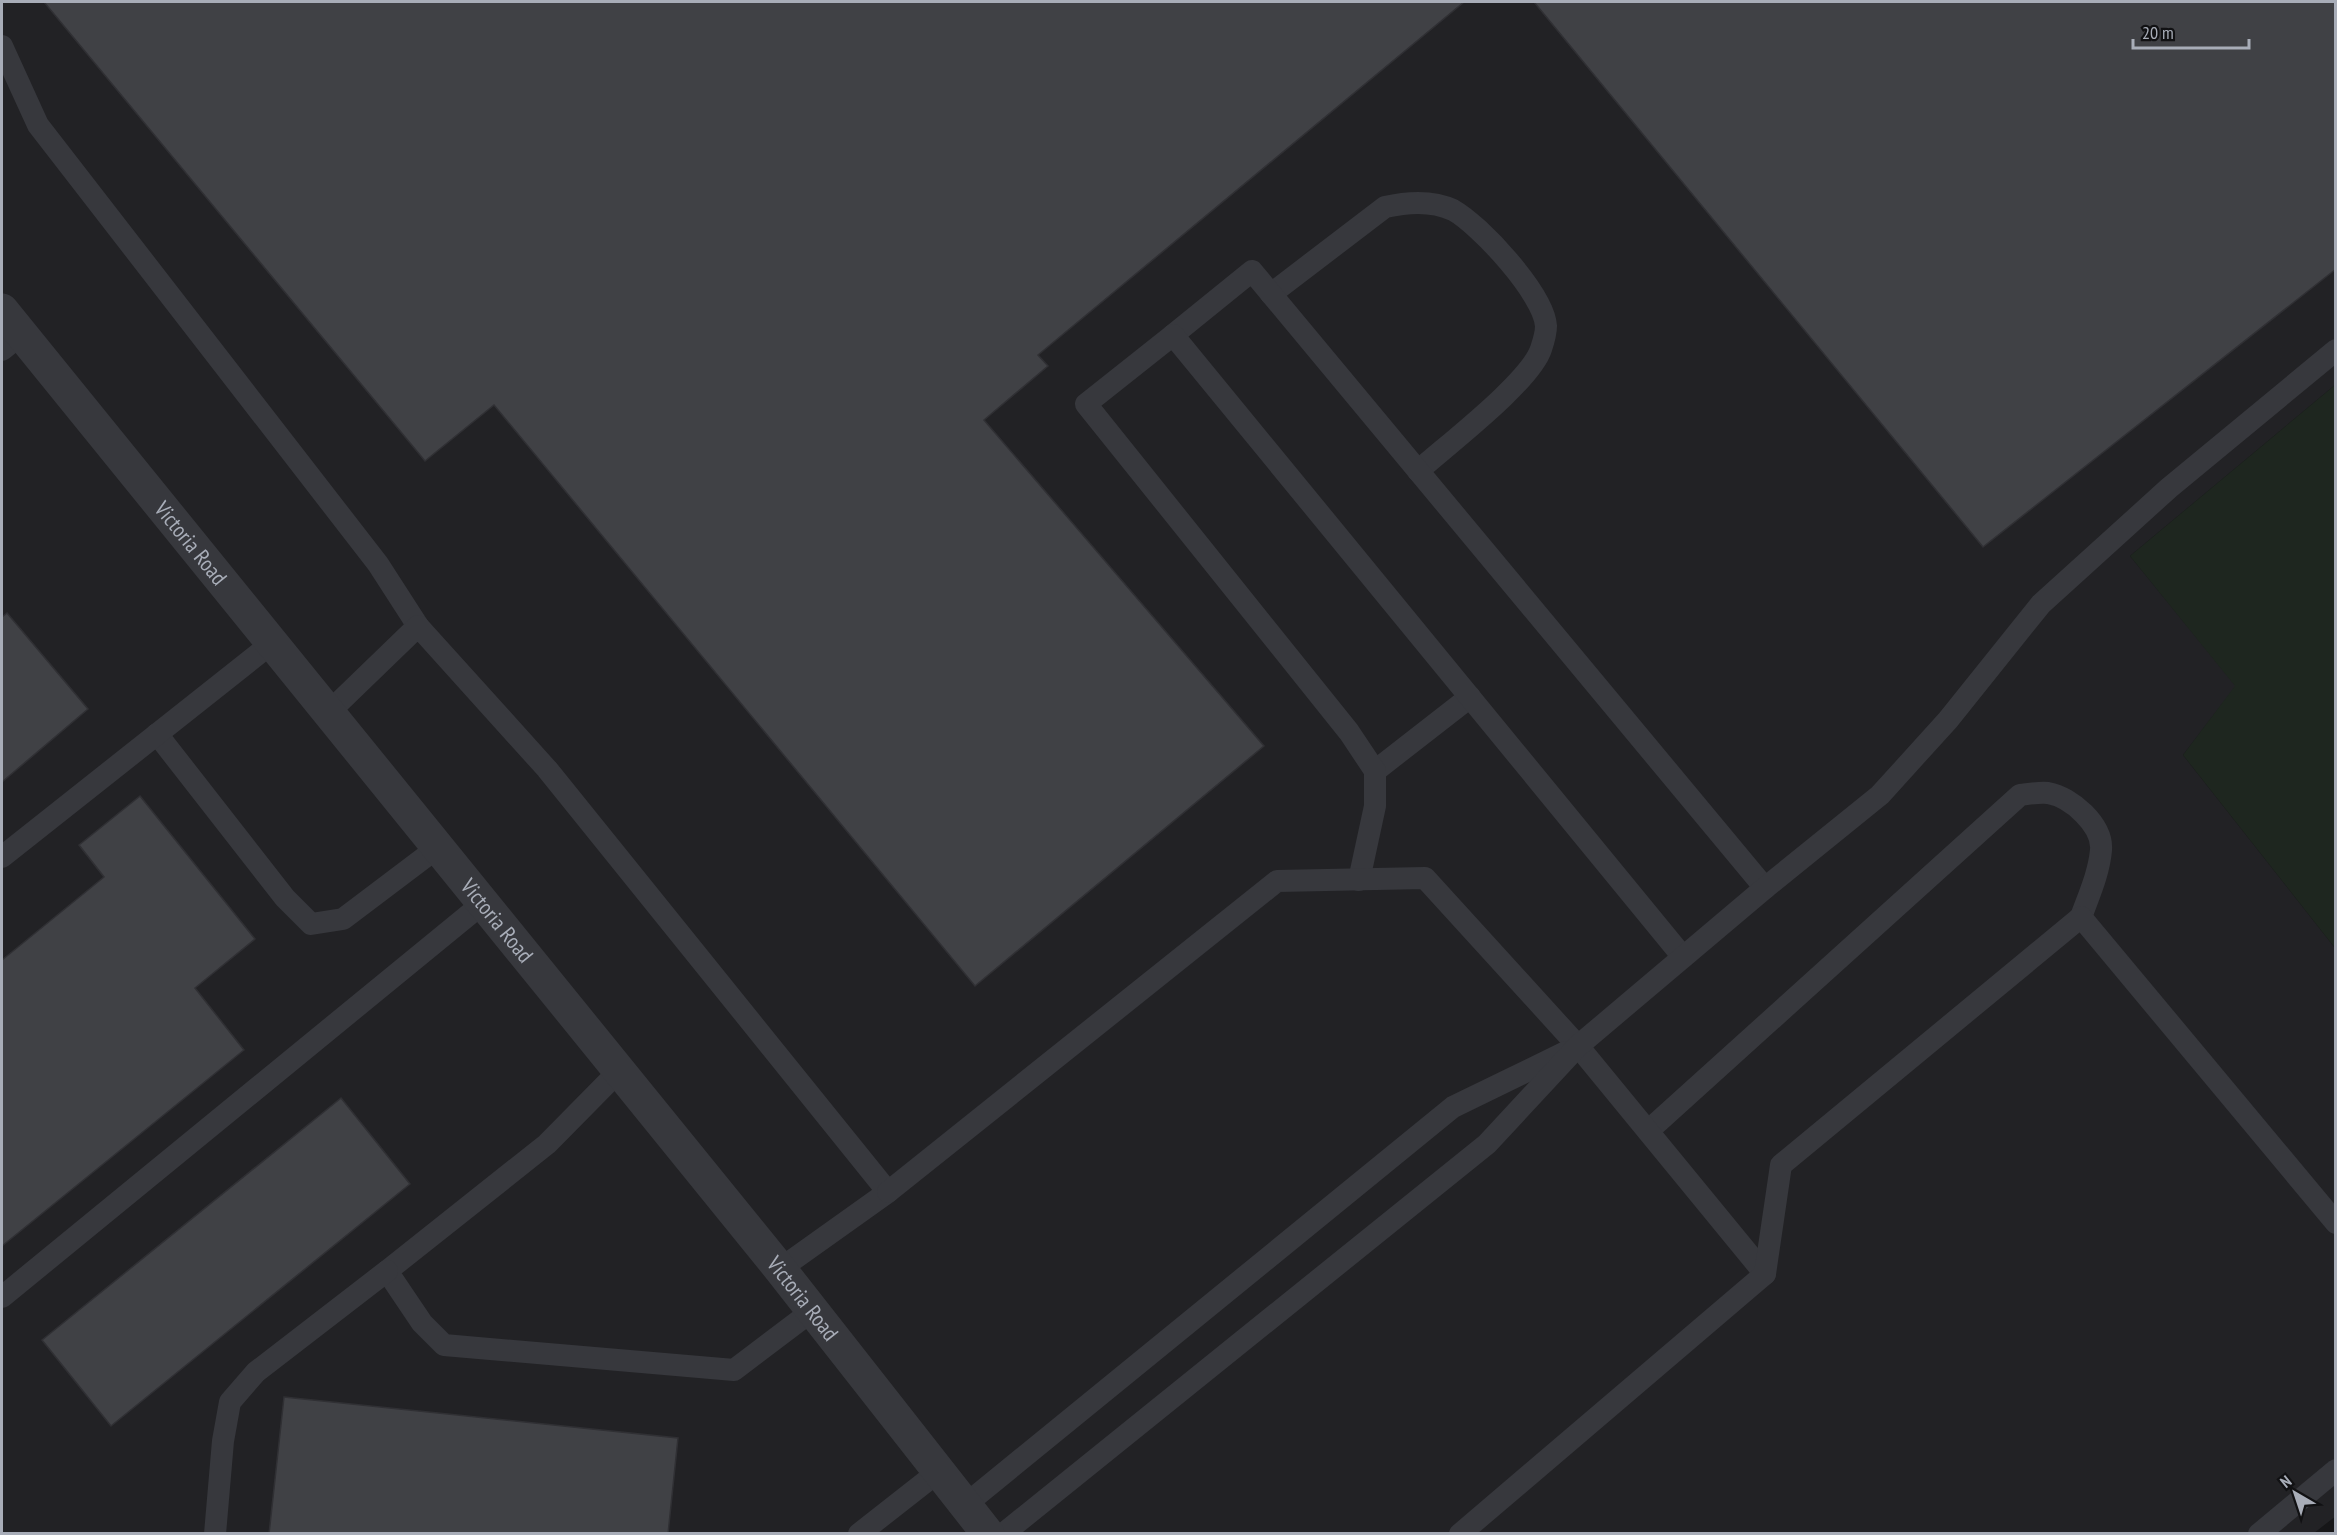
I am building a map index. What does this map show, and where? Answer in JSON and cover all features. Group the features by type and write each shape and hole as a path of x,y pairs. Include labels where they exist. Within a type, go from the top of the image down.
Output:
{"street":[{"name":"Victoria Road","path":"2,310 12,342 272,644 780,1269 988,1533"}],"lane":[{"path":"2,46 38,125 378,564 418,626 547,769 888,1192"},
{"path":"1271,294 1385,207 1404,202 1426,203 1452,210 1475,228 1522,277 1538,302 1546,326 1541,351 1515,387 1418,471"},
{"path":"1359,880 1375,806 1375,771 1349,732 1086,404 1252,271 1765,888"},
{"path":"1173,335 1683,957"},
{"path":"1003,1533 1487,1144 1578,1046 1765,888 1880,795 1948,720 2040,604 2169,488 2336,350"},
{"path":"328,713 418,626"},
{"path":"2,857 272,644"},
{"path":"1375,771 1470,697"},
{"path":"157,734 285,898 311,924 343,919 437,848"},
{"path":"1460,1533 1765,1274 1781,1165 2081,916 2098,870 2101,847 2092,824 2073,803 2048,794 2020,795 1648,1131"},
{"path":"780,1269 888,1192 1277,881 1425,878 1578,1046 1765,1274"},
{"path":"2,1297 482,904"},
{"path":"2081,916 2336,1223"},
{"path":"965,1505 1453,1107 1578,1046"},
{"path":"216,1533 223,1441 230,1402 256,1372 547,1144 618,1072"},
{"path":"387,1271 422,1323 444,1345 734,1370 812,1311"},
{"path":"2259,1533 2336,1470"},
{"path":"859,1533 938,1472"}],"shaded area":[{"path":"2,2 2335,2 2335,385 2130,556 2236,686 2183,755 2335,948 2336,1516 2314,1533 2,1534"},
{"path":"2335,385 2335,948 2183,755 2235,686 2130,556"}],"building":[{"path":"44,2 1464,2 1038,355 1048,366 984,420 1264,746 975,986 494,405 425,461"},
{"path":"1534,2 2336,2 2336,269 1983,547"},
{"path":"7,613 88,709 2,782 2,617"},
{"path":"140,796 255,939 195,988 244,1050 2,1246 2,960 104,877 79,845"},
{"path":"341,1098 410,1184 111,1426 42,1340"},
{"path":"284,1397 678,1438 668,1534 269,1534"}]}
